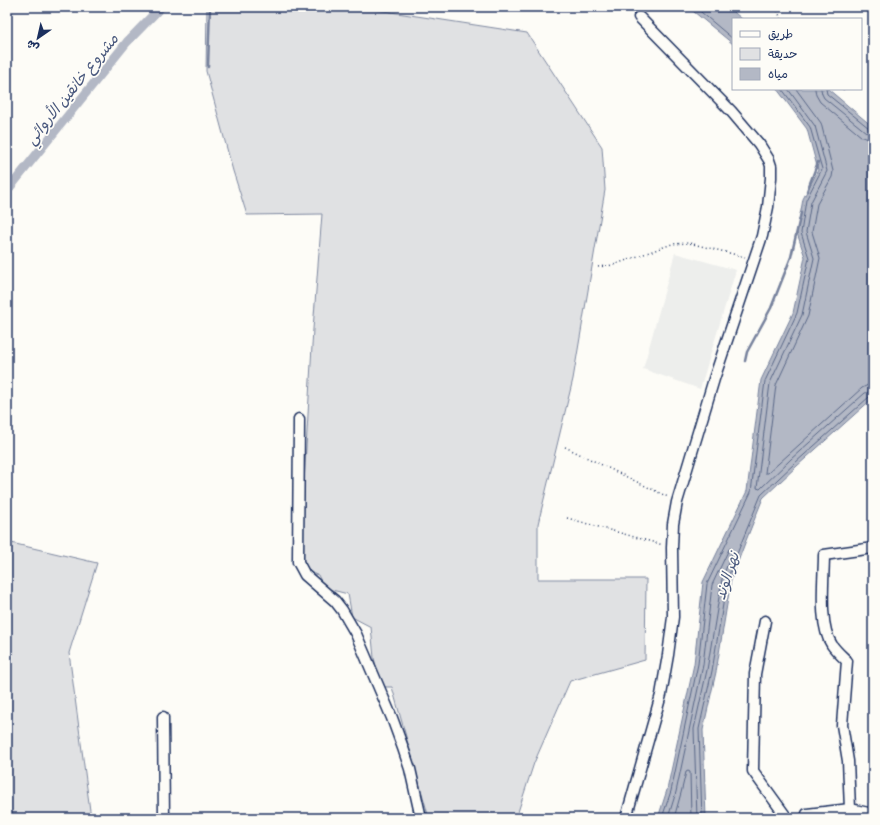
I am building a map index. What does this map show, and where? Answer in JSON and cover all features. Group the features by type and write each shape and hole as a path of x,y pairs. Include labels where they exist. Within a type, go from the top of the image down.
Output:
{"street":[{"path":"626,818 661,695 665,675 673,617 672,548 677,502 714,379 764,229 771,178 771,166 769,160 759,144 731,111 639,17"},
{"path":"299,419 298,562 305,575 335,601 356,634 398,733 410,769 421,818"},
{"path":"850,809 848,761 842,725 847,661 832,644 824,622 822,609 824,555 873,548"},
{"path":"765,621 755,674 753,771 787,818"},
{"path":"164,717 164,818"},
{"path":"806,818 807,814 850,809 873,814"}],"path":[{"path":"776,7 781,18"},
{"path":"598,267 613,265 672,244 689,242 754,260"},
{"path":"565,447 662,493 677,502"},
{"path":"567,518 672,548"}],"shaded area":[{"path":"675,253 736,270 700,389 643,369"}],"green space":[{"path":"207,7 358,7 527,33 602,147 605,190 573,379 538,524 538,579 646,579 645,660 570,681 534,763 516,818 429,818 392,687 381,687 374,658 371,627 352,617 348,594 324,588 318,575 304,571 302,517 313,329 322,214 247,215 233,171 206,71"},
{"path":"7,542 97,563 69,653 91,818 7,818"}],"water":[{"path":"688,7 728,7 741,18 732,18 732,43"},
{"name":"نهر الوند","path":"778,90 829,90 873,127 873,398 763,498 731,580 716,672 703,730 706,818 658,818 667,790 694,664 703,582 747,491 761,380 793,313 805,257 797,233 803,199 818,170 807,129"}],"waterway":[{"name":"مشروع خانقين الأروائي","path":"7,191 127,42 161,7"},
{"path":"208,67 210,7"},
{"path":"807,191 818,162"},
{"path":"745,361 747,352 771,308 791,257 801,213"}]}
